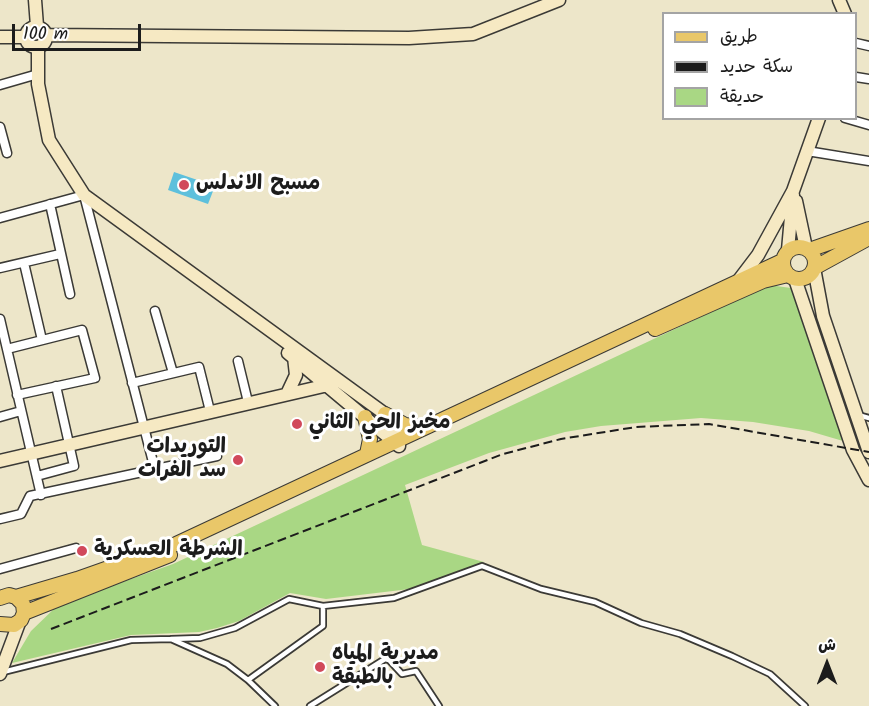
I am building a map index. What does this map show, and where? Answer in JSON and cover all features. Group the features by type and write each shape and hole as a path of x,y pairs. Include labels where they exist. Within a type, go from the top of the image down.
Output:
{"main road":[{"path":"35,0 37,26"},
{"path":"46,35 409,38 473,34 533,4 559,0"},
{"path":"37,26 43,29 46,35 45,42 38,47 30,45 26,37 30,28 37,26"},
{"path":"0,37 26,37"},
{"path":"38,47 42,112 49,140 84,195 333,382 365,417 396,442"},
{"path":"739,280 758,255 793,191 818,120"},
{"path":"793,191 808,249 815,259 814,268 823,316 869,452"},
{"path":"793,191 785,255 853,450 869,480"},
{"path":"0,624 9,626 22,618 178,552 396,442 421,427 739,280 797,246 808,249 869,229"},
{"path":"16,597 77,579 176,544 367,454 763,281 808,276 814,268 869,238"},
{"path":"240,311 294,357 333,382 405,425 421,427"},
{"path":"288,392 296,375 294,357"},
{"path":"0,461 333,382"},
{"path":"384,414 396,442"},
{"path":"365,417 370,439 367,454"},
{"path":"0,598 9,595 16,597 23,604 22,618 3,654 0,673"}],"street":[{"path":"0,85 38,74"},
{"path":"853,120 869,124"},
{"path":"0,128 7,153"},
{"path":"807,151 869,161"},
{"path":"0,218 84,195 154,466 152,471"},
{"path":"50,204 70,294"},
{"path":"0,268 60,254"},
{"path":"24,263 42,340"},
{"path":"155,311 173,374"},
{"path":"0,320 4,346 41,495"},
{"path":"4,346 82,330 95,378 18,395"},
{"path":"238,361 248,402"},
{"path":"132,383 199,368 210,411"},
{"path":"37,476 74,466 56,386"},
{"path":"0,417 21,411"},
{"path":"0,519 21,514 30,496 218,456"},
{"path":"0,569 76,548"}],"lane":[{"path":"856,414 869,418"},
{"path":"0,673 131,640 200,638 234,628 289,599 323,606 394,598 482,566 541,589 595,602 641,623 680,634 732,656 770,675 805,706"},
{"path":"248,680 323,626 323,606"},
{"path":"171,639 227,664 275,706"},
{"path":"310,706 385,659 389,660 402,674 416,671 439,706"}],"green space":[{"path":"769,285 791,288 843,441 809,431 753,422 701,418 601,426 565,432 489,453 405,485 422,545 484,562 475,566 418,588 326,599 290,593 239,621 217,628 199,632 131,635 12,663 31,631 58,605 173,564"}],"water":[{"path":"174,172 215,186 208,204 168,190"}],"railway":[{"path":"51,629 503,454 561,439 636,427 709,424 869,452"}],"place":[{"name":"مسبح الاندلس","path":"184,185"},
{"name":"مخبز الحي الثاني","path":"297,424"},
{"name":"التوريدات سد الفرات","path":"238,460"},
{"name":"الشرطة العسكرية","path":"82,551"},
{"name":"مديرية المياه بالطبقة","path":"320,667"}]}
